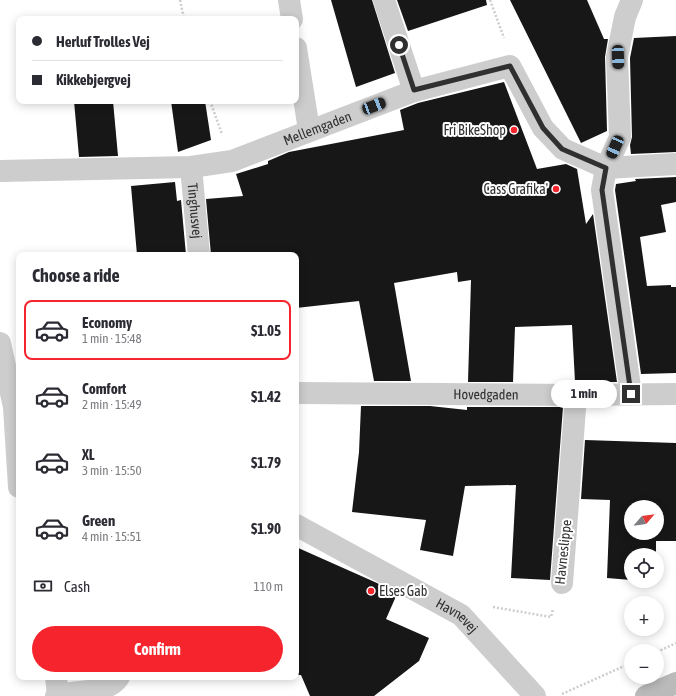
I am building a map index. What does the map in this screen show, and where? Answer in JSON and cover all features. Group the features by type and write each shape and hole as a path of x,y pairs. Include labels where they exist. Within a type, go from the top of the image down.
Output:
{"street":[{"path":"289,0 292,16"},
{"path":"384,0 414,90"},
{"path":"631,394 602,190 606,168 620,137 618,57 625,17 632,0"},
{"path":"510,66 543,128 562,149 606,168 676,164"},
{"name":"Mellemgaden","path":"0,171 191,167 232,161 414,90 510,66"},
{"path":"299,67 309,130"},
{"name":"Tinghusvej","path":"191,167 199,252"},
{"path":"0,344 14,407 16,439"},
{"name":"Hovedgaden","path":"299,393 576,396 676,394"},
{"name":"Havneslippe","path":"562,583 576,396"},
{"name":"Havnevej","path":"299,527 461,615 536,696"},
{"path":"57,689 103,689 117,680"},
{"path":"646,696 676,683"}],"path":[{"path":"180,0 183,16"},
{"path":"490,0 509,51 510,66"},
{"path":"211,104 232,161"},
{"name":"Havneslippe","path":"461,615 493,608 551,617 562,583"},
{"path":"664,649 676,643"},
{"path":"557,696 624,666"}],"building":[{"path":"331,0 372,0 395,73 356,87"},
{"path":"397,0 486,0 487,5 408,31"},
{"path":"510,0 587,0 604,39 608,39 605,57 607,131 581,143"},
{"path":"676,36 676,152 631,154 630,58 634,38"},
{"path":"504,82 537,169 566,164 577,169 586,224 593,214 617,382 575,382 572,325 515,327 513,382 468,382 471,280 458,282 457,272 394,283 411,381 374,381 359,301 299,308 299,252 211,252 206,199 243,196 236,174 268,164 268,161 289,152 404,130 400,110 418,103"},
{"path":"74,104 113,104 118,156 79,157"},
{"path":"171,104 205,104 211,140 178,152"},
{"path":"676,177 676,202 661,205 666,232 640,237 647,286 671,285 671,287 676,287 676,373 641,374 615,190 616,184 636,181 635,179"},
{"path":"175,182 177,201 181,200 186,252 137,252 131,186"},
{"path":"361,406 430,406 467,410 467,407 563,407 550,580 511,578 516,485 465,486 453,556 420,550 426,520 352,512 359,452"},
{"path":"585,440 676,443 676,541 656,541 656,548 624,548 624,579 607,578 610,500 581,499"},
{"path":"299,548 377,583 397,594 386,619 429,638 419,661 374,696 310,696 301,675 299,675"}],"place":[{"name":"Fri BikeShop","path":"514,130"},
{"name":"Cass Grafika'","path":"556,189"},
{"name":"Elses Gab","path":"371,591"}],"route":[{"path":"399,45 414,90 510,66 543,128 562,149 606,168 602,190 631,394"}]}
